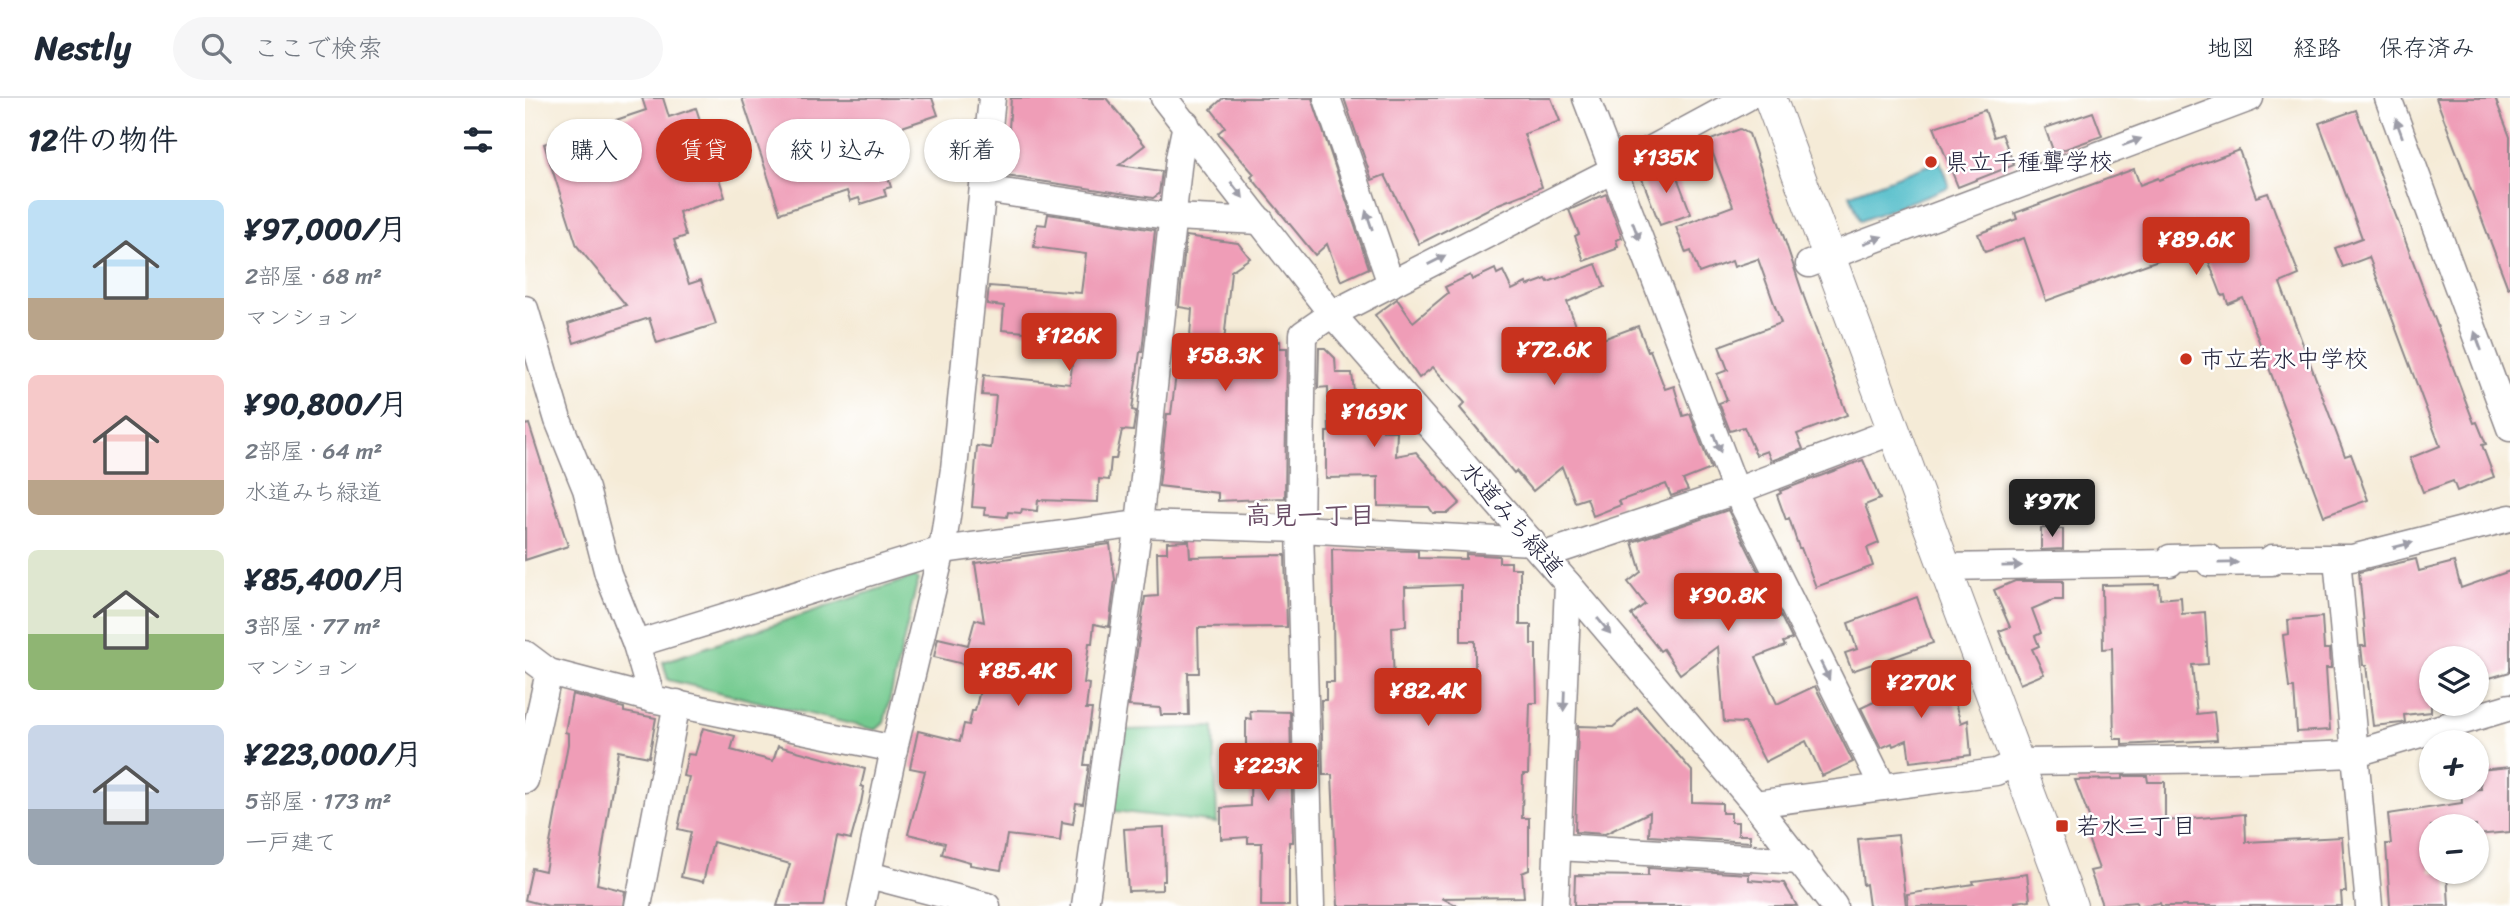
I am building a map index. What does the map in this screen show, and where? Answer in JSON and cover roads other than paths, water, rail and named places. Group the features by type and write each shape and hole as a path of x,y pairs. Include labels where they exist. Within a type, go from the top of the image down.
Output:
{"street":[{"path":"861,906 894,749 942,550 954,469 992,98"},
{"name":"水道みち緑道","path":"1164,98 1332,314 1569,584 1755,804 1834,906"},
{"path":"1327,98 1391,284"},
{"path":"1586,98 1736,491 1883,787"},
{"path":"1311,906 1300,529 1303,334 1332,314 1747,98"},
{"path":"1770,98 1820,260 1894,431 2071,906"},
{"path":"1820,260 2249,98"},
{"path":"2388,98 2510,428"},
{"path":"1085,906 1139,524 1179,158 1186,124"},
{"path":"983,189 1173,217 1261,221"},
{"path":"525,309 558,420 586,489 608,574 635,644 664,701 638,906"},
{"path":"635,644 942,550 1139,524 1300,529 1538,548 1736,491 1894,431"},
{"path":"1944,567 2169,563 2169,558 2209,557 2209,563 2271,562 2271,558 2352,558 2510,518"},
{"path":"2337,558 2369,906"},
{"path":"1555,906 1569,584"},
{"path":"525,654 549,672 664,701 894,749"},
{"path":"525,780 549,672"},
{"path":"1755,804 1996,772 2017,762 2233,759 2353,754 2510,707"},
{"path":"1558,847 1800,861"},
{"path":"869,875 987,906"}],"water":[{"path":"1940,161 1949,187 1860,221 1850,194"}],"place":[{"name":"県立千種聾学校","path":"1931,162"},
{"name":"市立若水中学校","path":"2186,359"},
{"name":"若水三丁目","path":"2062,826"}],"district":[{"name":"高見一丁目","path":"1310,515"}]}
